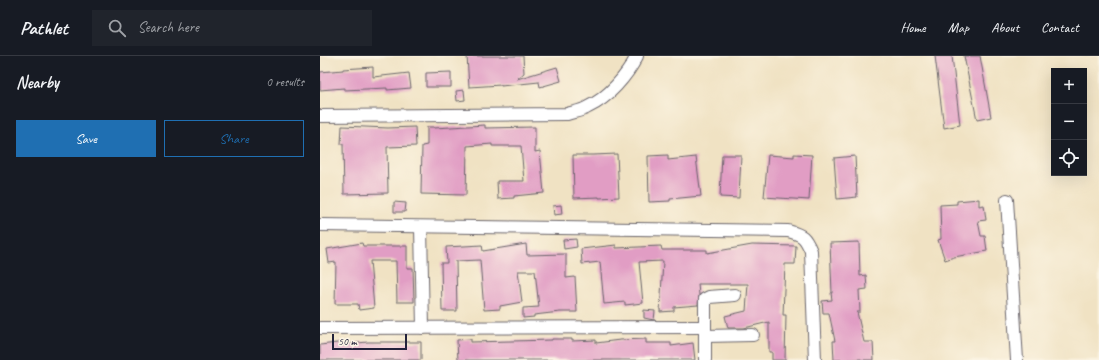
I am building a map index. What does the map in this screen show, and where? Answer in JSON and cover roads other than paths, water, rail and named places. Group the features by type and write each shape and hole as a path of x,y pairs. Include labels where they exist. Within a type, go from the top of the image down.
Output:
{"street":[{"path":"320,116 567,114 587,108 605,96 621,80 637,56"},
{"path":"1007,200 1017,360"},
{"path":"320,225 788,231 798,234 807,241 811,251 815,360"},
{"path":"422,226 423,328"},
{"path":"705,360 705,299 709,297 735,295"},
{"path":"320,328 705,331 753,335"}]}
